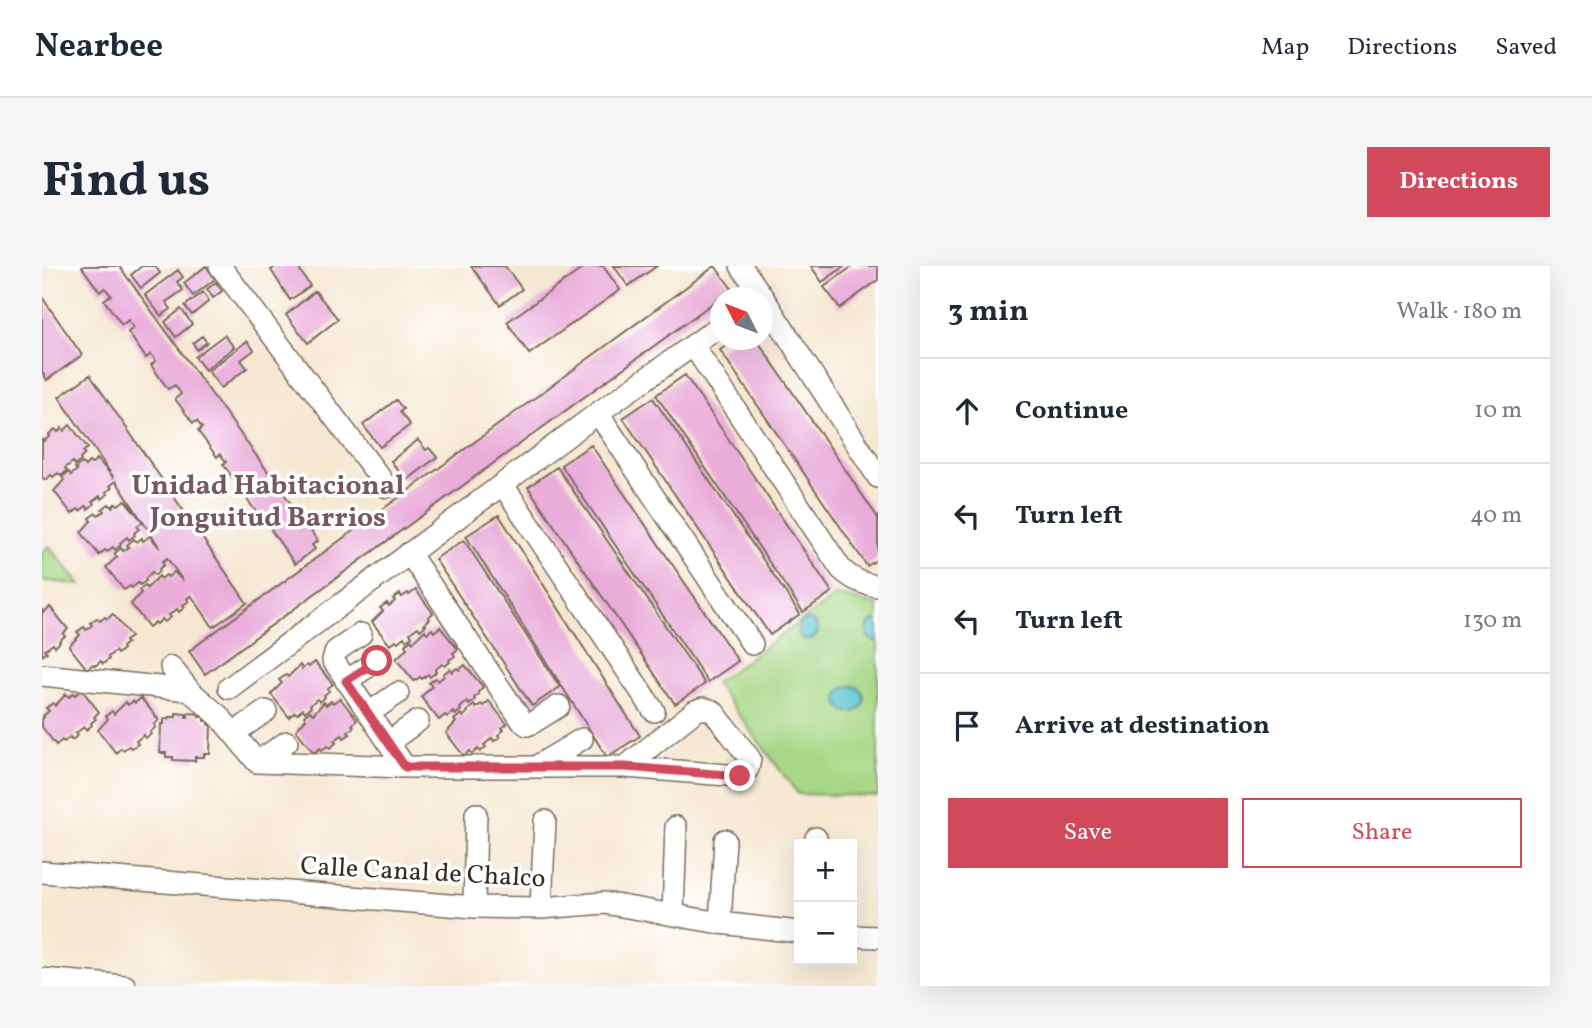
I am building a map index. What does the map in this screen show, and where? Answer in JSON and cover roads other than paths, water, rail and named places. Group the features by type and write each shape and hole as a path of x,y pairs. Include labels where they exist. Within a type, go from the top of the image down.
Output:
{"street":[{"path":"220,266 387,487"},
{"path":"741,266 755,287"},
{"path":"773,315 878,477"},
{"path":"229,688 597,413 710,333"},
{"path":"693,345 841,569 852,579 878,586"},
{"path":"597,413 751,644"},
{"path":"503,485 654,711"},
{"path":"409,553 522,721 527,725 532,723 559,706"},
{"path":"361,634 336,651 332,660 405,767"},
{"path":"346,681 377,661"},
{"path":"171,667 189,690 219,716 257,761 405,767 625,767 740,776 748,769 750,759 713,711 703,708 695,711 625,767"},
{"path":"42,675 189,690"},
{"path":"369,713 398,693"},
{"path":"234,733 266,711"},
{"path":"389,742 418,722"},
{"path":"535,767 582,739"},
{"path":"257,761 287,742"},
{"path":"474,907 477,814"},
{"path":"541,908 545,821"},
{"path":"673,914 676,827"},
{"path":"720,923 725,840"},
{"name":"Calle Canal de Chalco","path":"42,872 474,907 541,908 604,903 720,923 794,931"},
{"path":"857,936 878,937"},
{"path":"42,979 125,986"}],"water":[{"path":"808,620 815,623 818,630 815,637 808,640 801,637 798,630 801,623"},
{"path":"878,620 878,642 871,640 867,632 871,622"},
{"path":"851,686 860,690 864,699 860,708 851,712 842,708 838,699 842,690"}],"district":[{"name":"Unidad Habitacional Jonguitud Barrios","path":"268,500"}]}
